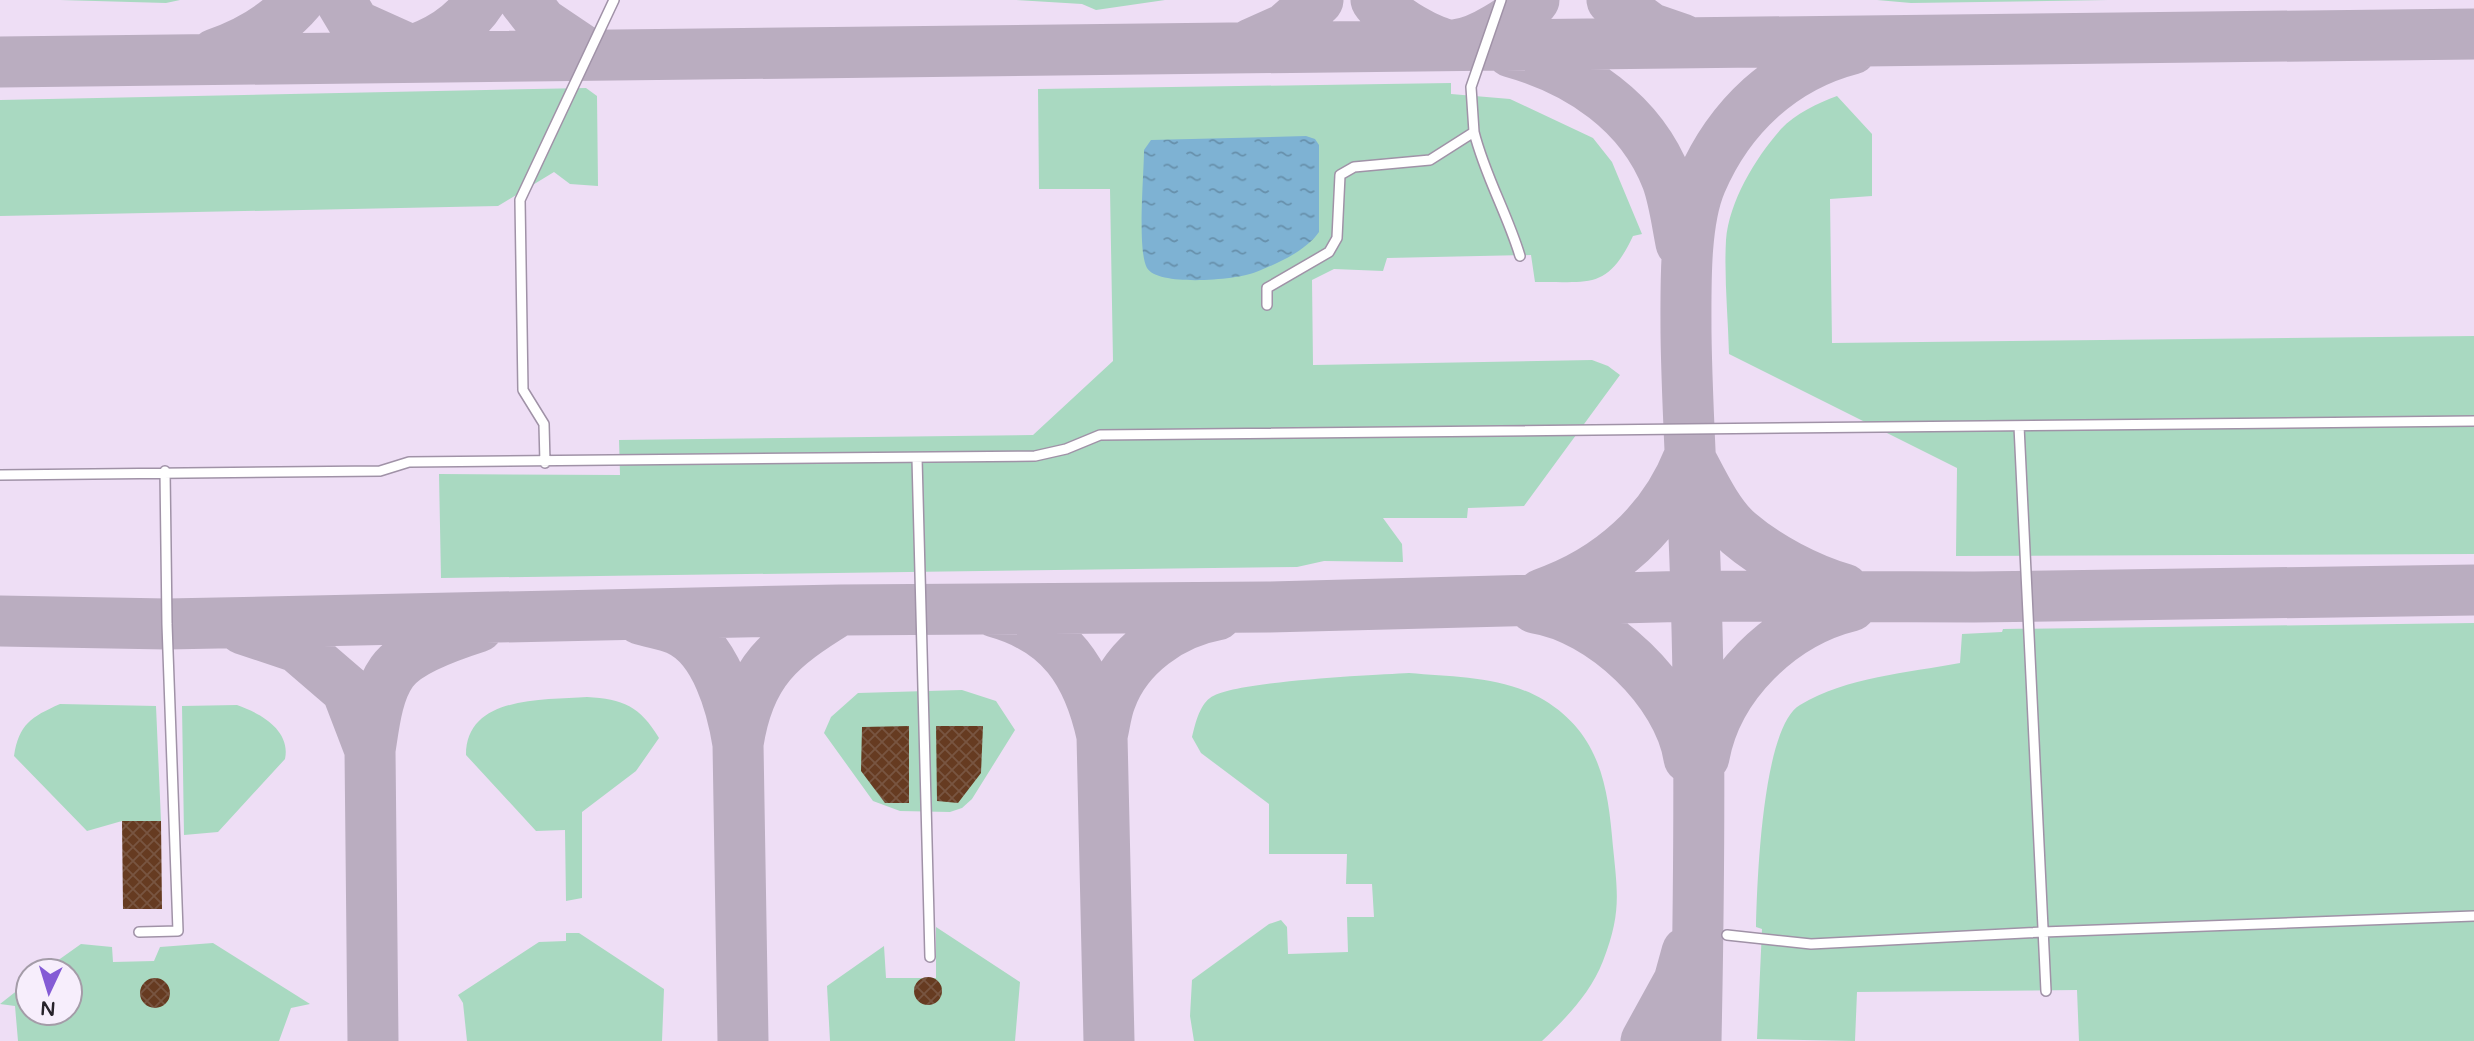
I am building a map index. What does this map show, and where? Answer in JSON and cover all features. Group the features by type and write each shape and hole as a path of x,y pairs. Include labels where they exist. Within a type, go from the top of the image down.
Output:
{"lane":[{"path":"545,463 544,424 523,390 520,200 614,0"},
{"path":"1501,0 1471,88 1474,132 1491,187 1511,227 1520,256"},
{"path":"1267,306 1267,288 1329,252 1337,238 1339,175 1354,167 1376,163 1405,164 1430,160 1474,132"},
{"path":"0,475 165,471 380,471 409,462 545,463 1035,456 1066,449 1100,435 2474,421"},
{"path":"2019,426 2046,991"},
{"path":"917,458 930,957"},
{"path":"139,932 178,931 167,624 165,471"},
{"path":"1727,935 1811,944 2043,932 2474,916"}],"green space":[{"path":"60,0 180,0 166,3"},
{"path":"1016,0 1165,0 1096,10 1082,4"},
{"path":"1877,0 2108,0 1911,3"},
{"path":"1451,83 1451,94 1510,99 1593,138 1612,162 1642,234 1633,236 1624,254 1605,274 1583,282 1535,282 1531,255 1387,258 1383,271 1334,269 1312,280 1313,365 1592,360 1608,366 1620,375 1524,506 1468,508 1467,518 1383,518 1402,544 1403,562 1324,561 1297,567 441,578 439,474 620,475 619,440 1033,435 1113,361 1110,189 1039,189 1038,89"},
{"path":"586,88 597,96 598,186 570,184 554,172 498,206 0,216 0,100"},
{"path":"1837,96 1872,134 1872,196 1830,199 1832,343 2474,336 2474,554 1956,556 1957,468 1729,354 1726,240 1738,195 1753,166 1781,129 1807,109"},
{"path":"2474,623 2474,1041 2079,1041 2077,990 1857,992 1855,1041 1757,1039 1762,929 1756,927 1764,808 1777,743 1787,719 1800,705 1857,682 1960,663 1962,634 2002,632 2003,629"},
{"path":"1409,673 1478,679 1528,692 1563,714 1589,745 1598,763 1608,803 1617,892 1613,930 1598,973 1584,995 1542,1041 1194,1041 1190,1016 1192,980 1269,924 1281,920 1287,927 1288,954 1348,952 1347,917 1374,917 1372,884 1346,884 1347,854 1269,854 1269,804 1201,753 1192,737 1203,706 1210,698 1223,692 1245,687"},
{"path":"962,690 996,701 1015,730 972,799 962,808 950,812 900,811 873,801 824,733 831,717 858,693"},
{"path":"587,697 621,702 629,706 645,718 659,738 636,771 582,812 582,898 566,901 565,830 536,831 466,755 469,735 479,721 493,711 530,701"},
{"path":"60,704 156,706 161,821 122,821 87,831 14,756 19,736 28,723"},
{"path":"237,705 264,718 279,731 286,749 285,759 218,832 184,835 182,706"},
{"path":"936,927 1020,982 1015,1041 830,1041 827,986 884,946 886,978 936,978"},
{"path":"566,933 579,933 664,989 662,1041 467,1041 463,1003 458,995 539,942 566,941"},
{"path":"213,943 310,1004 291,1008 279,1041 18,1041 17,1027 84,1027 84,957 63,957 81,944 112,947 113,962 154,961 160,947"},
{"path":"14,993 14,1006 0,1004"}],"water":[{"path":"1306,136 1315,139 1319,145 1319,232 1307,245 1273,265 1247,275 1182,280 1154,274 1147,268 1142,245 1142,193 1144,150 1151,140"}],"building":[{"path":"909,726 909,803 885,803 861,771 862,727"},
{"path":"936,726 983,726 981,773 958,803 937,801"},
{"path":"122,821 161,821 162,909 123,909"},
{"path":"928,977 938,981 942,991 938,1001 928,1005 918,1001 914,991 918,981"},
{"path":"155,978 166,982 170,993 166,1004 155,1008 144,1004 140,993 144,982"}],"taxiway":[{"path":"215,54 261,33 299,0"},
{"path":"340,0 355,25 415,52"},
{"path":"405,53 448,33 466,19 481,0"},
{"path":"524,0 542,23 588,54"},
{"path":"1251,44 1285,29 1318,0"},
{"path":"1376,0 1390,14 1423,36 1454,45 1475,40 1497,29 1534,0"},
{"path":"1612,0 1650,28 1682,39"},
{"path":"0,62 2474,34"},
{"path":"1696,1041 1699,706 1686,332 1687,256 1691,217 1701,183 1713,159 1743,116 1761,98 1803,68 1852,49"},
{"path":"1511,52 1560,70 1583,83 1605,98 1641,134 1656,156 1667,180 1681,243"},
{"path":"1542,594 1590,572 1631,542 1664,503 1689,457"},
{"path":"1692,462 1719,509 1739,533 1789,566 1844,589"},
{"path":"0,621 167,624 840,610 1268,607 1696,596 1974,597 2474,590"},
{"path":"1704,757 1711,731 1723,705 1756,661 1777,642 1800,627 1825,614 1851,606"},
{"path":"1535,608 1586,626 1633,662 1670,708 1682,733 1689,758"},
{"path":"743,1041 738,744 743,719 759,679 784,649 840,610"},
{"path":"995,612 1018,620 1054,642 1079,673 1096,713 1102,736 1109,1041"},
{"path":"1102,736 1109,704 1118,683 1140,655 1168,633 1200,619 1217,615"},
{"path":"640,619 678,630 703,650 720,679 738,744"},
{"path":"373,1041 370,750 377,710 387,680 399,664 432,644 478,627"},
{"path":"243,629 297,647 347,690 370,750"},
{"path":"1646,1041 1679,981 1687,952"}]}
